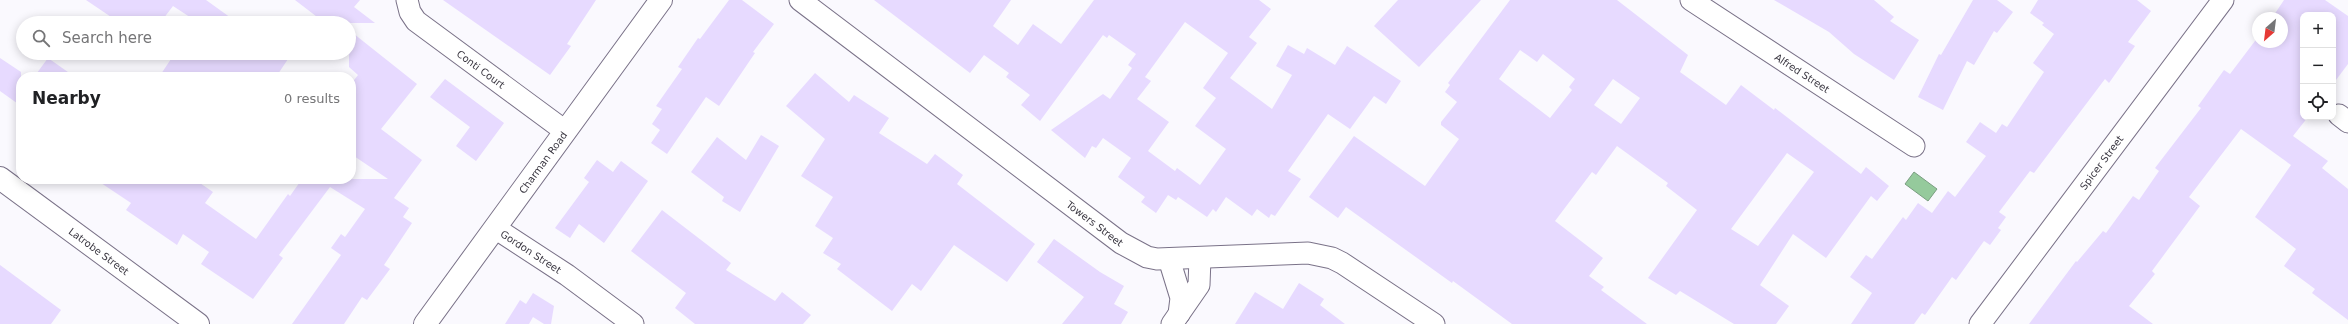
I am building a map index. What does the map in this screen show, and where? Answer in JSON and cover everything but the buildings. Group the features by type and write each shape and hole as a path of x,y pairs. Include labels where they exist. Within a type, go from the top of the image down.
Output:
{"main road":[{"name":"Charman Road","path":"424,324 660,0"},
{"name":"Latrobe Street","path":"0,178 198,324"}],"street":[{"name":"Conti Court","path":"407,0 410,12 416,21 565,131"},
{"name":"Towers Street","path":"800,0 1121,243 1147,258 1169,259 1308,253 1332,258 1434,324"},
{"name":"Spicer Street","path":"1980,324 2223,0"},
{"name":"Alfred Street","path":"1701,3 1914,146"},
{"name":"Gordon Street","path":"498,223 633,324"},
{"path":"1176,319 1199,284 1201,272 1200,258"},
{"path":"1169,259 1181,298 1176,319"}],"shaded area":[{"path":"1914,172 1937,189 1928,201 1905,184"}]}
